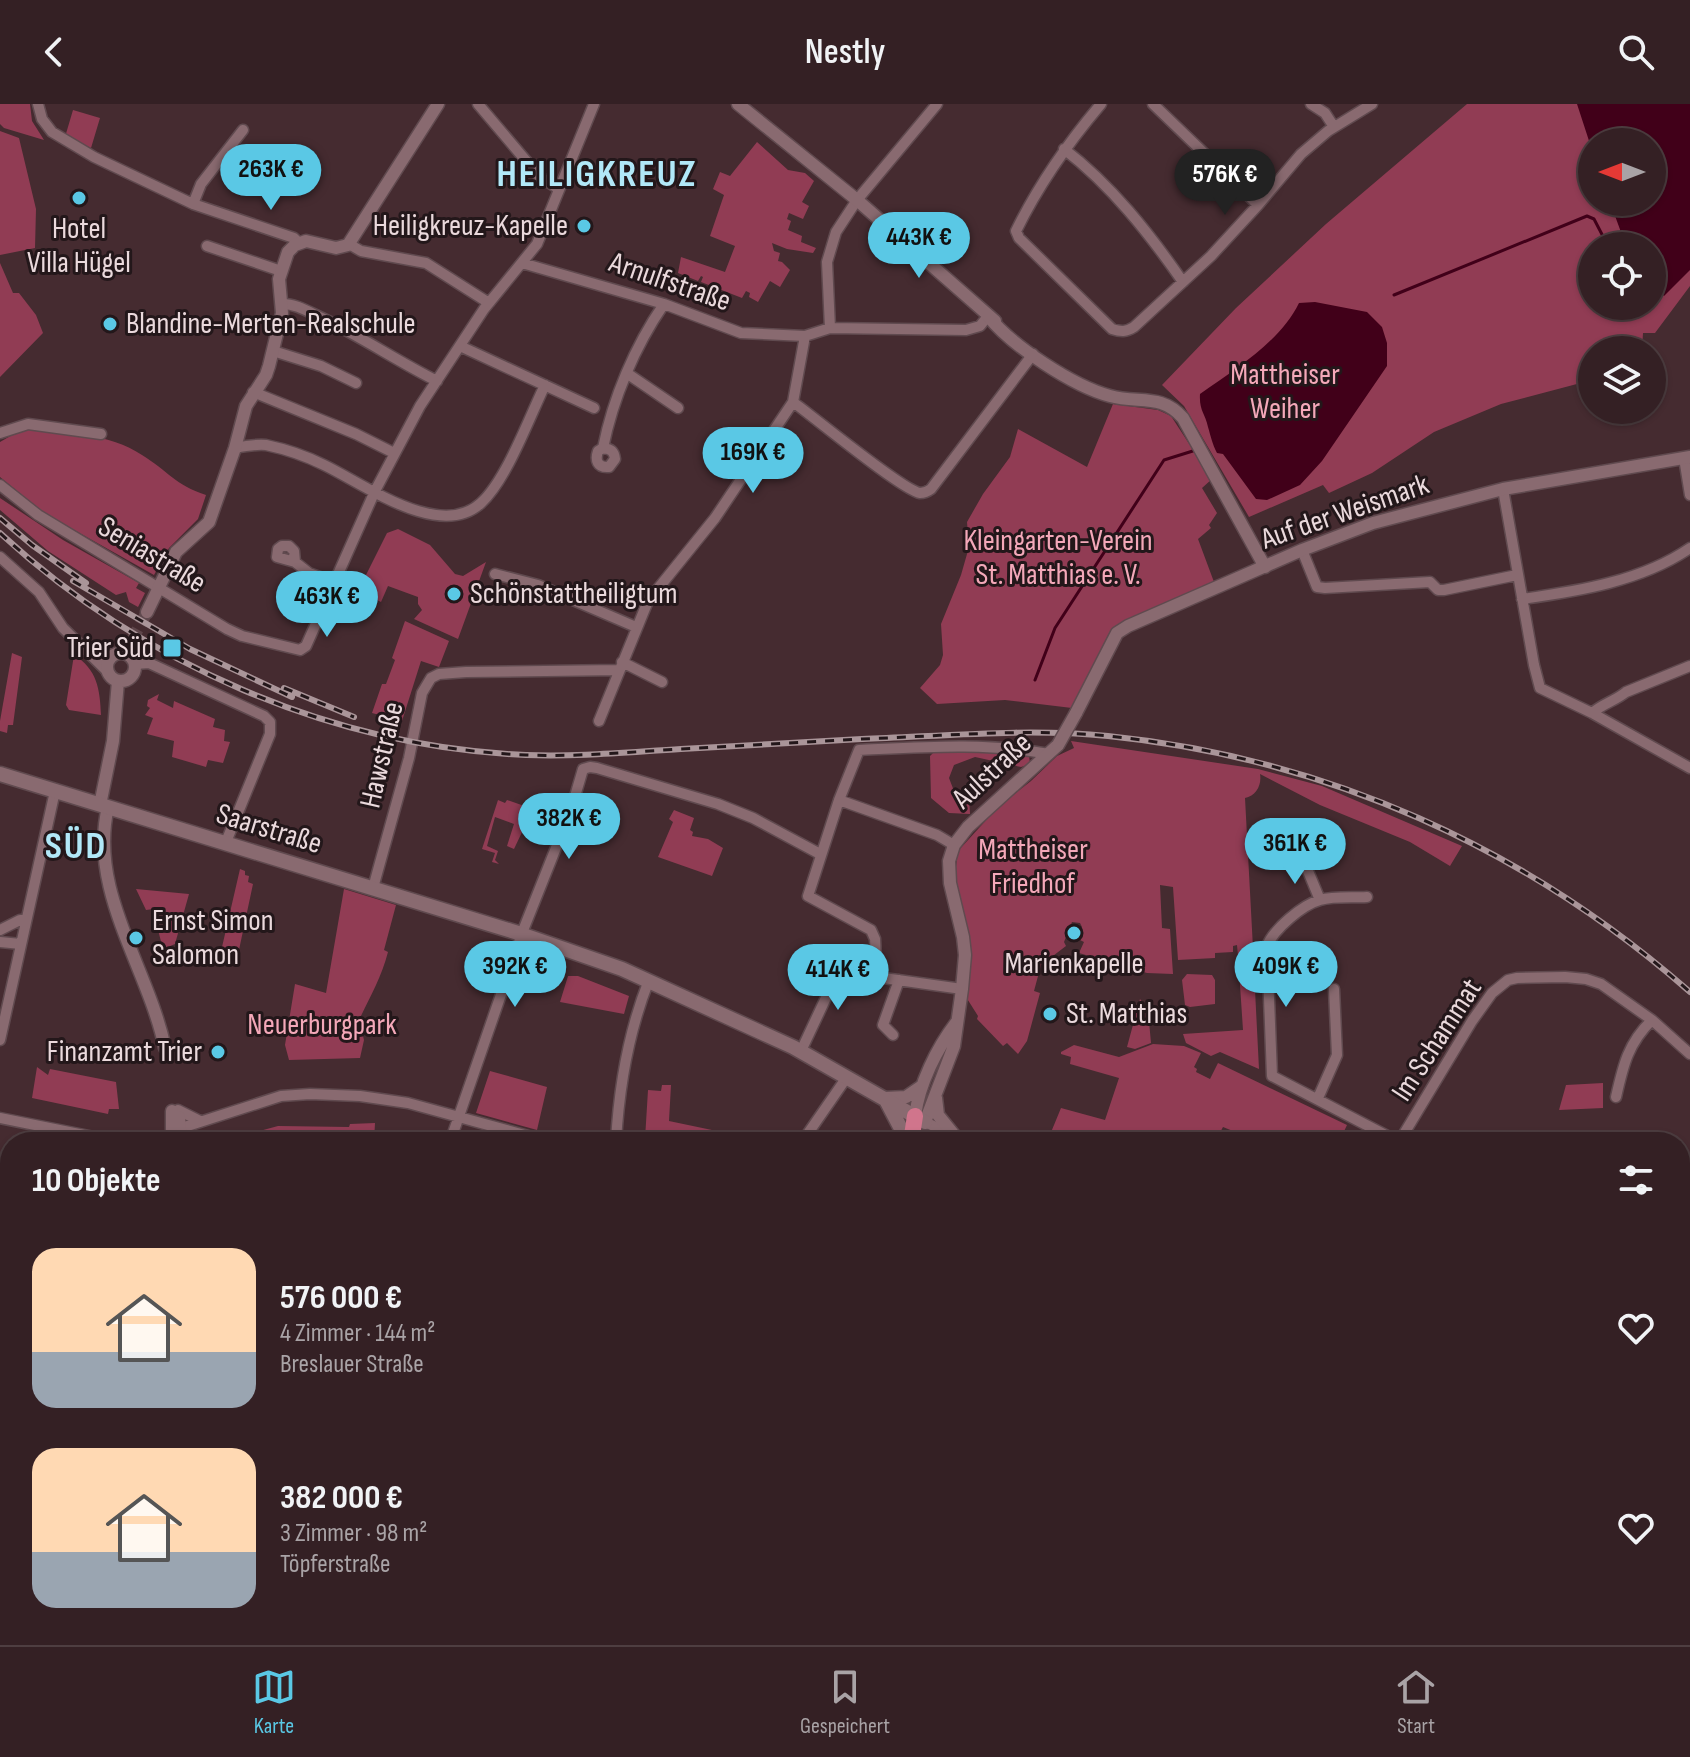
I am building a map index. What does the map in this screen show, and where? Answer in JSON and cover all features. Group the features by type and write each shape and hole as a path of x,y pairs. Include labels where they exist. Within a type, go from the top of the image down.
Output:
{"main road":[{"name":"Saarstraße","path":"0,774 522,935 649,980 801,1051 920,1119"},
{"path":"885,1098 904,1132"},
{"path":"914,1132 920,1119"},
{"path":"920,1119 921,1132"}],"street":[{"path":"38,104 47,126 62,139 193,204 294,238 299,243"},
{"path":"147,612 176,552 209,522 235,448 237,432 253,392 266,375 281,317 279,287 288,252 307,241 336,248 349,244 438,104"},
{"path":"478,104 539,176 559,189"},
{"path":"295,562 309,573 334,582 394,453 437,381 489,303 537,244 594,104"},
{"path":"738,104 857,200 988,316 1026,343 1033,354 1069,379 1095,391 1125,399 1167,403 1173,407 1183,418 1265,567"},
{"path":"830,328 826,284 836,232 857,200 937,104"},
{"path":"1101,104 1064,149 1035,193 1016,231 1019,238 1112,329 1119,332 1134,327 1183,282 1258,205 1301,154 1334,127 1372,104"},
{"path":"1153,104 1258,205"},
{"path":"1311,104 1325,113 1334,127"},
{"path":"193,204 205,178 243,130"},
{"path":"1064,149 1086,165 1128,209 1183,282"},
{"path":"349,244 361,251 426,263 489,303"},
{"path":"207,246 281,271"},
{"name":"Arnulfstraße","path":"522,263 664,304 732,331 805,336 830,328 966,330 980,326 988,316"},
{"path":"281,304 301,308 359,336 437,381"},
{"path":"603,448 610,415 642,341 664,304"},
{"path":"599,721 648,601 715,518 793,402 805,336"},
{"path":"460,346 594,408"},
{"path":"273,351 321,366 356,383"},
{"path":"793,402 895,479 918,493 925,493 1033,354"},
{"path":"628,374 678,408"},
{"path":"235,448 264,445 300,455 415,511 432,515 460,514 475,508 493,489 545,385"},
{"path":"253,392 394,453"},
{"path":"0,433 28,424 101,434"},
{"path":"1687,458 1690,495"},
{"name":"Auf der Weismark","path":"1053,750 1076,713 1117,633 1137,621 1373,523 1503,489 1687,458"},
{"name":"Seniastraße","path":"0,485 38,515 242,636 300,650 306,646 334,582"},
{"path":"1503,489 1540,688 1592,713 1690,768"},
{"path":"1522,599 1566,593 1627,577 1690,548"},
{"path":"1302,550 1317,587 1325,588 1430,582 1438,590 1444,590 1517,575"},
{"path":"0,557 39,592 63,628 90,654 109,665 118,681 104,806 102,858 107,884 153,1001 165,1048"},
{"path":"495,574 538,585 636,627"},
{"path":"125,654 132,640"},
{"path":"109,665 117,654 125,654 135,664 149,663 264,716 270,722 270,734 226,842"},
{"path":"118,681 131,677 135,664"},
{"path":"620,666 662,682"},
{"name":"Hawstraße","path":"373,888 409,758 422,693 431,678 439,674 466,672 620,666"},
{"path":"1592,713 1607,701 1618,699 1626,692 1690,666"},
{"path":"877,976 875,939 871,930 808,896 820,854 859,750 961,746 1053,750"},
{"name":"Aulstraße","path":"920,1119 936,1092 954,1046 962,989 964,946 950,883 949,861 954,845 968,827 1053,750"},
{"path":"454,1132 522,935 571,810 583,769 597,768 718,804 753,818 820,854"},
{"path":"0,1040 55,791"},
{"path":"839,800 937,835 954,845"},
{"path":"1303,859 1320,900"},
{"name":"Im Schammat","path":"1367,897 1320,900 1272,935 1267,946 1272,1076 1381,1132"},
{"path":"0,930 26,920"},
{"path":"0,942 21,944"},
{"path":"801,1051 838,978 877,976 962,989"},
{"name":"Im Schammat","path":"1405,1132 1472,1021 1492,993 1508,980 1534,977 1586,979 1601,984 1652,1020 1690,1054"},
{"path":"617,1132 621,1078 630,1037 649,980"},
{"path":"893,1035 883,1025 899,980"},
{"path":"1318,1098 1337,1055 1334,989"},
{"path":"1616,1097 1624,1060 1631,1045 1652,1020"},
{"name":"Aulstraße","path":"920,1119 924,1084 945,1037 956,1023"},
{"path":"809,1132 847,1077"},
{"path":"885,1098 906,1097 924,1084"},
{"path":"936,1092 938,1115 955,1132"},
{"path":"181,1132 200,1121 281,1096 310,1094 360,1096 408,1103 512,1132"},
{"path":"174,1132 175,1110 200,1121"},
{"path":"0,1118 65,1132"},
{"path":"920,1119 947,1132"}],"green space":[{"path":"0,104 30,104 32,121 44,140 4,128 0,124"},
{"name":"Mattheiser Weiher","path":"1467,104 1690,104 1690,286 1666,318 1666,232 1578,232 1578,320 1665,320 1655,333 1643,333 1643,336 1578,336 1578,384 1501,404 1434,432 1372,473 1329,493 1323,485 1249,517 1184,406 1162,385 1236,308 1326,224"},
{"path":"73,110 100,118 91,148 65,137"},
{"path":"0,131 19,138 36,209 35,248 0,255"},
{"path":"757,142 788,170 805,173 814,181 802,202 809,206 803,219 789,213 787,219 791,221 788,230 802,236 801,242 816,248 813,253 772,243 774,251 780,253 778,261 790,270 780,287 770,281 758,302 746,291 742,298 701,282 701,276 698,281 678,273 681,257 725,272 735,246 710,236 724,195 713,189 720,172 730,176"},
{"path":"0,263 13,293 19,293 36,315 43,333 0,377"},
{"name":"Kleingarten-Verein St. Matthias e. V.","path":"1113,404 1158,410 1171,416 1212,479 1202,488 1217,513 1209,525 1211,528 1198,539 1214,582 1120,625 1072,708 1005,700 937,704 920,688 940,665 943,655 941,624 969,547 967,522 1010,457 1018,429 1087,467"},
{"path":"26,427 116,442 142,455 187,487 206,495 198,519 169,548 154,575 44,513 0,477 0,442"},
{"path":"0,498 63,540 139,583 136,588 145,593 138,607 129,602 126,592 116,595 48,551 0,510"},
{"path":"398,529 430,545 455,574 463,576 486,562 458,639 414,619 422,610 418,597 388,586 381,602 358,591 387,533"},
{"path":"405,621 449,641 439,667 421,661 402,721 372,713 395,660 392,658"},
{"path":"12,653 22,657 13,725 8,725 7,733 0,731 0,721"},
{"path":"74,655 88,667 96,680 101,715 69,710 66,705"},
{"path":"159,694 157,700 173,708 174,701 215,719 213,727 225,730 224,741 230,742 223,763 208,760 206,767 172,757 174,741 147,734 153,718 145,715 150,708 147,706 148,700"},
{"name":"Mattheiser Friedhof","path":"1071,741 1258,769 1322,786 1462,846 1450,866 1410,842 1320,805 1260,774 1257,789 1245,798 1254,967 1239,967 1237,945 1233,946 1233,952 1215,953 1215,958 1178,960 1173,887 1160,885 1162,928 1170,929 1173,974 1147,973 1079,953 1084,942 1078,939 1082,927 1080,923 1072,922 1064,942 1066,946 1041,965 1034,991 1040,993 1027,1041 1018,1054 1007,1043 1003,1046 977,1019 966,997 970,943 955,874 958,851 999,806 1057,756 1074,748"},
{"path":"966,748 1029,755 1030,764 1021,767 975,757 954,765 949,778 954,791 969,796 970,814 949,813 931,798 930,756 935,751"},
{"path":"498,800 533,809 514,849 507,846 514,824 495,817 487,846 498,851 495,860 499,864 492,862 495,853 482,849"},
{"path":"674,810 694,818 690,830 692,836 708,839 723,848 712,876 658,857 673,822 669,819"},
{"path":"240,869 249,876 248,882 253,884 236,964 219,960"},
{"path":"136,889 189,894 175,944 163,949 158,930 170,924 168,919 164,919 161,908 146,910"},
{"name":"Neuerburgpark","path":"344,889 396,905 384,950 388,952 359,1020 364,1040 360,1058 289,1060 285,1045 295,984 326,993"},
{"path":"1239,970 1254,970 1259,1069 1220,1052 1211,1056 1186,1043 1183,1034 1243,1030"},
{"path":"1187,974 1212,975 1215,980 1215,1004 1185,1005 1182,980"},
{"path":"568,976 578,976 629,996 624,1014 560,1002"},
{"path":"1140,999 1148,1010 1151,1043 1135,1049 1127,1047"},
{"path":"1153,1044 1184,1046 1201,1053 1194,1067 1196,1072 1210,1079 1218,1063 1347,1125 1344,1132 1235,1132 1223,1127 1220,1132 1051,1132 1061,1108 1105,1120 1119,1078 1070,1064 1071,1057 1061,1052 1074,1045 1119,1057"},
{"path":"37,1067 48,1075 50,1069 116,1082 119,1109 109,1109 108,1114 32,1098"},
{"path":"490,1071 547,1087 537,1130 476,1113"},
{"path":"1603,1083 1603,1108 1559,1110 1566,1085"},
{"path":"662,1085 671,1085 669,1121 721,1132 645,1132 648,1090 661,1091"},
{"path":"375,1123 375,1132 256,1132 278,1126 349,1127 350,1124"}],"shaded area":[{"path":"1577,104 1690,104 1690,270 1666,294 1666,232 1621,232 1615,216 1666,216 1666,128 1585,128"},
{"path":"1315,302 1367,312 1382,327 1387,343 1387,366 1322,461 1300,485 1267,500 1256,499 1223,454 1217,453 1201,408 1200,394 1269,342 1299,303"}],"waterway":[{"path":"1394,295 1587,216 1594,219 1601,232"},
{"path":"1035,680 1055,628 1164,460 1196,450"}],"tunnel":[{"path":"132,640 147,612"}],"railway":[{"path":"0,518 86,583"},
{"path":"0,533 55,580 115,622 178,659 244,690 312,716 382,735 454,749 526,755 604,754 817,741 1047,733 1108,736 1189,747 1268,765 1345,789 1419,818 1491,854 1561,894 1627,941 1690,992"},
{"path":"73,581 190,649 292,697"},
{"path":"284,688 354,717"}],"place":[{"name":"Hotel Villa Hügel","path":"79,198"},
{"name":"Heiligkreuz-Kapelle","path":"584,226"},
{"name":"Blandine-Merten-Realschule","path":"110,324"},
{"name":"Schönstattheiligtum","path":"454,594"},
{"name":"Trier Süd","path":"172,648"},
{"name":"Marienkapelle","path":"1074,933"},
{"name":"Ernst Simon Salomon","path":"136,938"},
{"name":"St. Matthias","path":"1050,1014"},
{"name":"Finanzamt Trier","path":"218,1052"}],"district":[{"name":"HEILIGKREUZ","path":"597,174"},
{"name":"SÜD","path":"76,846"}]}
